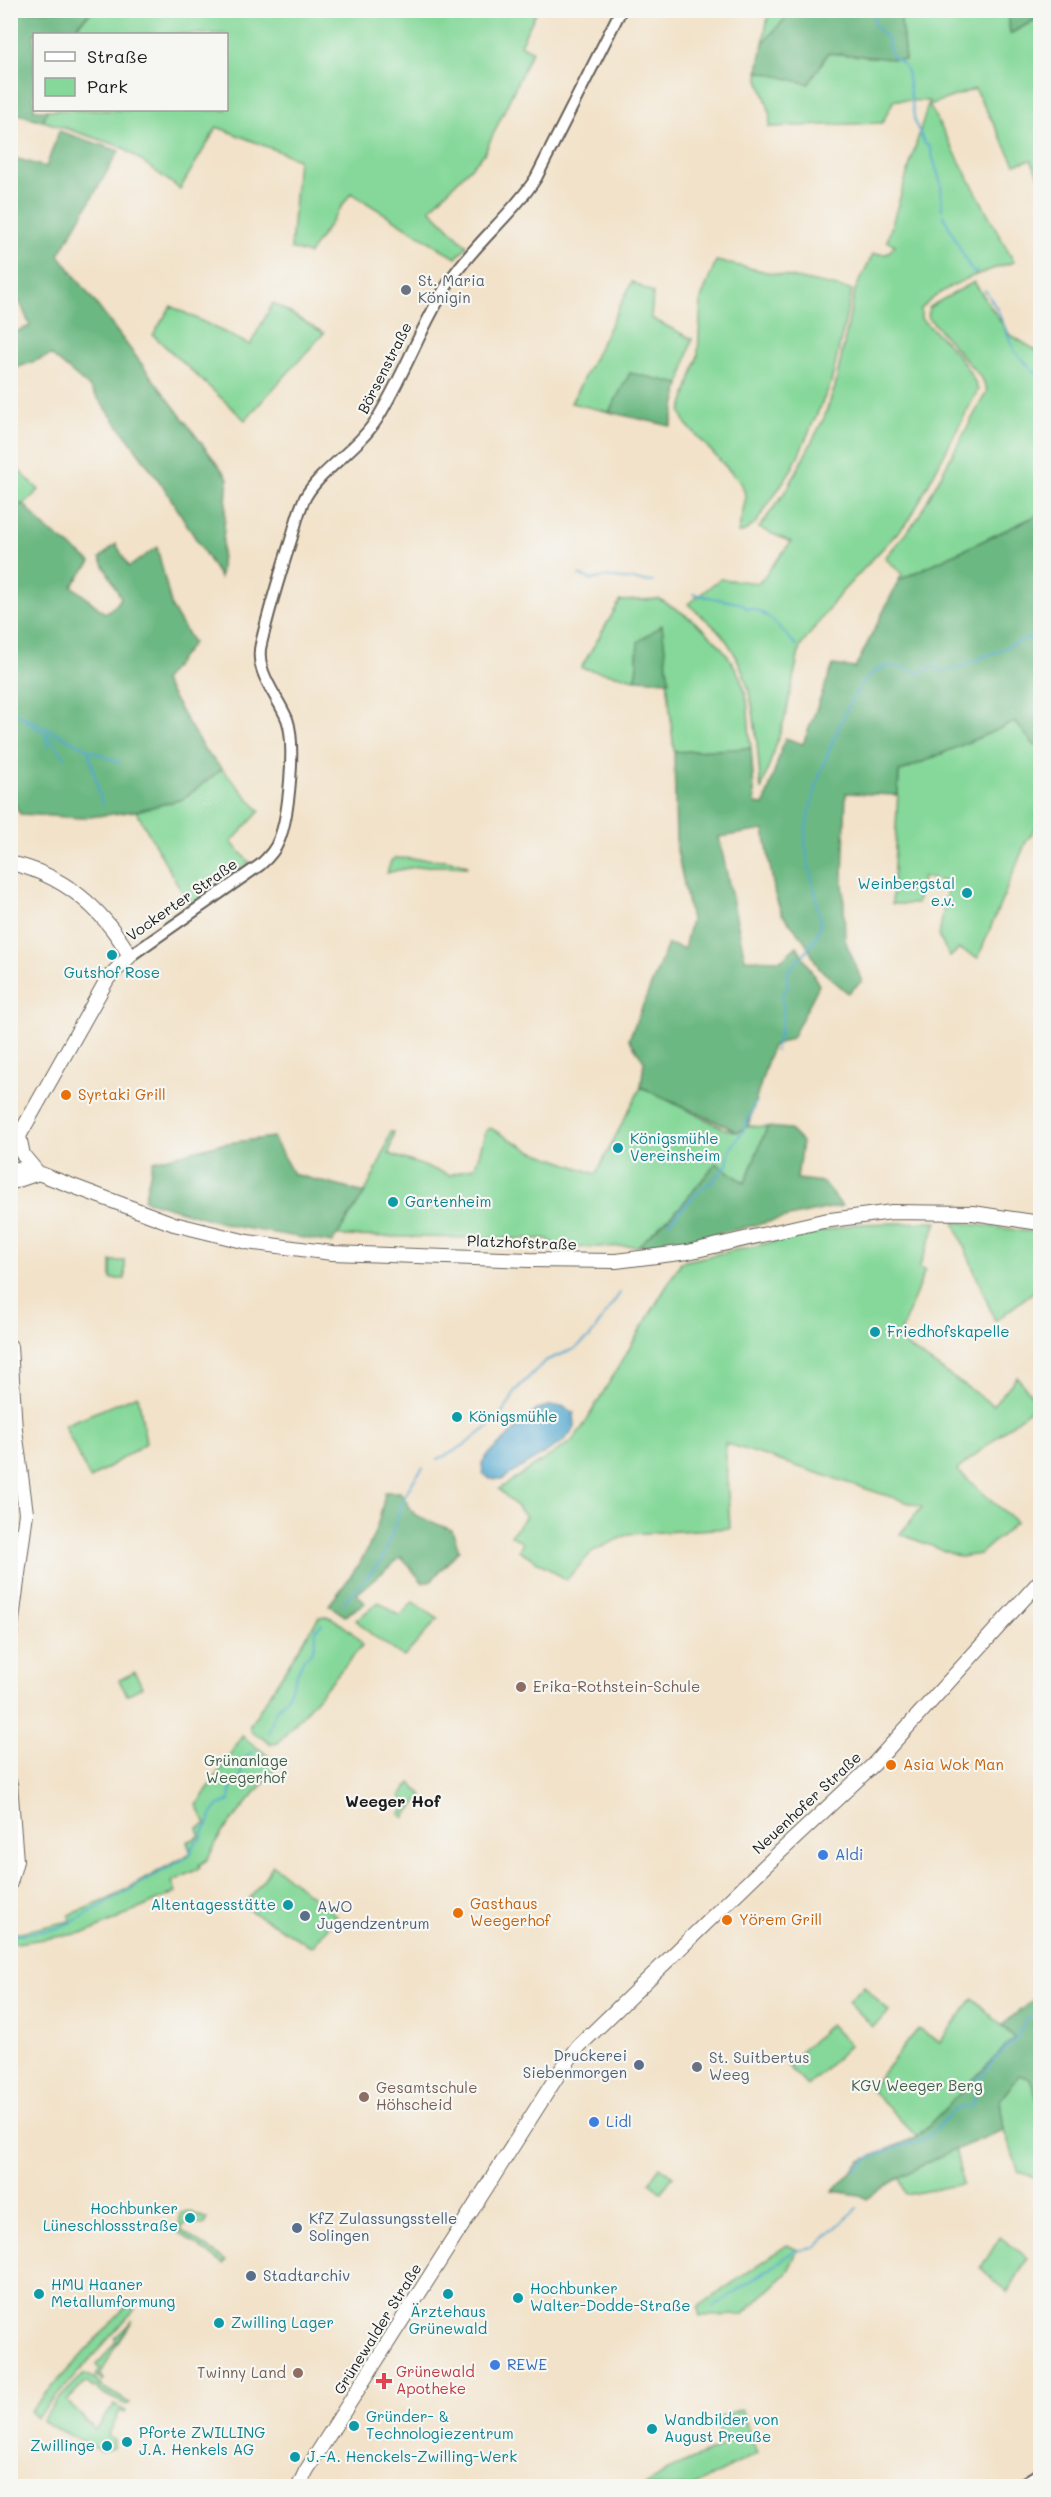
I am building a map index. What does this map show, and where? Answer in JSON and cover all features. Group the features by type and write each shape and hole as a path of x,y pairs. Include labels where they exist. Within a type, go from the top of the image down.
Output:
{"main road":[{"path":"10,863 40,872 79,894 105,920 130,956"},
{"name":"Vockerter Straße","path":"10,1152 15,1139 108,978 130,956"},
{"path":"10,1183 38,1173 23,1155 15,1139"},
{"name":"Platzhofstraße","path":"10,1168 38,1173 174,1224 247,1242 332,1253 516,1260 616,1261 688,1252 823,1221 884,1213 949,1212 1041,1223"},
{"path":"10,1346 15,1430 26,1512 10,1635"},
{"name":"Neuenhofer Straße","path":"585,2039 873,1765 1041,1581"},
{"path":"10,1783 16,1861 10,1882"},
{"name":"Grünewalder Straße","path":"299,2487 306,2471 561,2070 585,2039"}],"street":[{"name":"Börsenstraße","path":"259,657 272,599 306,497 371,428 422,328 452,279 477,244 520,200 536,178 621,10"},
{"name":"Vockerter Straße","path":"130,956 260,865 273,852 278,843 285,819 291,740 288,722 259,657"},
{"path":"1019,2487 1041,2473"}],"green space":[{"path":"93,10 537,11 520,45 532,51 484,154 430,209 467,246 456,258 351,193 309,254 291,249 298,159 217,127 180,189 122,147 43,121 47,111 228,111 228,33 75,33 79,24"},
{"path":"10,11 92,11 79,23 74,33 33,33 33,111 47,111 43,121 11,112"},
{"path":"769,11 792,11 763,43"},
{"path":"792,11 900,11 905,60 828,53 809,84 758,71 763,43"},
{"path":"900,11 1008,11 1010,34 1040,17 1040,179 1031,160 1015,164 975,89 929,105 1014,262 952,286 930,300 921,309 921,319 962,360 978,390 910,519 840,594 800,647 785,718 761,790 753,709 742,670 734,652 722,635 688,604 720,579 759,583 791,542 759,528 788,488 824,418 835,387 855,290 873,254 887,254 895,245 887,241 929,101 894,100 882,123 769,127 768,105 758,71 809,84 828,53 905,60"},
{"path":"1008,11 1040,11 1040,17 1010,34"},
{"path":"59,131 119,151 59,255 228,478 220,578 165,489 90,388 51,355 11,370 11,334 30,326 20,302 11,305 11,157 46,167"},
{"path":"716,261 852,290 831,383 793,467 756,523 742,533 738,533 746,497 741,483 686,424 681,412 698,355 701,299"},
{"path":"632,282 653,293 651,318 692,339 680,384 630,373 609,412 571,403"},
{"path":"974,282 1009,334 1040,353 1040,514 899,580 902,574 885,558 916,521 987,391 983,380 928,317 929,307"},
{"path":"273,303 324,333 245,420 153,335 171,306 250,345"},
{"path":"630,373 680,384 671,426 609,412"},
{"path":"10,462 39,490 24,504 11,506"},
{"path":"24,504 44,527 91,562 72,586 105,613 121,598 100,558 116,544 129,567 157,547 172,608 193,643 163,681 203,748 222,769 183,799 136,811 82,818 20,814 11,797 10,612 14,610 10,601 10,506"},
{"path":"1040,514 1040,741 1035,746 1015,722 899,772 898,795 846,793 843,877 845,940 862,981 848,993 819,968 804,940 782,914 775,895 764,830 719,837 745,959 781,960 797,946 819,985 792,1038 772,1046 748,1126 738,1132 641,1087 644,1061 629,1039 668,944 684,949 691,920 676,845 674,752 751,748 755,804 764,805 785,738 803,744 833,665 855,668 899,580"},
{"path":"659,599 702,628 715,640 736,668 747,701 751,748 674,752 662,626 638,642 636,679 581,668 620,601"},
{"path":"662,625 669,681 636,679 638,642"},
{"path":"1015,722 1035,745 1040,741 1040,811 1037,815 1040,822 1026,842 978,958 959,949 950,957 939,937 948,882 922,877 917,904 892,904 899,772"},
{"path":"222,769 260,811 231,842 250,863 190,906 136,811 183,799"},
{"path":"395,858 446,860 468,865 467,867 417,867 387,873 391,861"},
{"path":"641,1087 725,1129 738,1132 748,1126 767,1127 745,1183 716,1163 681,1206 638,1246 559,1248 548,1239 337,1236 375,1173 390,1132 394,1132 389,1154 450,1175 475,1167 486,1131 490,1128 532,1151 596,1174"},
{"path":"767,1127 789,1129 802,1142 797,1179 823,1182 842,1206 690,1239 638,1246 681,1206 716,1163 745,1183"},
{"path":"273,1137 293,1174 365,1193 332,1243 233,1226 144,1200 153,1161 220,1144"},
{"path":"937,1222 919,1268 925,1270 898,1340 993,1405 1017,1377 1038,1403 957,1470 1016,1522 980,1554 960,1557 900,1534 922,1507 725,1443 730,1528 629,1534 593,1551 566,1580 519,1550 523,1543 511,1535 526,1516 499,1489 571,1442 582,1428 681,1262 856,1224"},
{"path":"954,1222 1040,1233 1040,1292 1036,1290 995,1321"},
{"path":"111,1261 125,1261 125,1279 111,1279"},
{"path":"138,1395 146,1443 90,1479 64,1425"},
{"path":"385,1492 400,1492 415,1515 452,1530 459,1550 432,1580 423,1583 401,1557 357,1594 365,1603 345,1616 329,1605 366,1553 382,1510"},
{"path":"379,1602 400,1616 413,1602 438,1619 404,1657 371,1634 356,1620"},
{"name":"Grünanlage Weegerhof","path":"326,1616 335,1620 358,1638 362,1646 278,1743 271,1744 250,1730 250,1725 319,1617"},
{"path":"135,1672 142,1687 127,1695 119,1680"},
{"name":"Grünanlage Weegerhof","path":"242,1736 279,1764 221,1834 207,1860 199,1865 200,1868 172,1882 176,1892 89,1932 11,1944 11,1934 70,1921 69,1915 109,1899 191,1853 187,1842 200,1836 197,1829 206,1824 197,1805"},
{"path":"411,1783 423,1795 404,1818 400,1814 409,1804 400,1796"},
{"path":"273,1865 337,1916 312,1947 244,1907"},
{"path":"864,1986 889,2012 873,2027 848,2001"},
{"path":"1040,1994 1040,2018 1033,2022 1040,2037 1040,2107 1030,2078 1019,2075 1000,2100 1004,2130 916,2168 867,2199 859,2195 833,2191 861,2161 917,2137 1014,2038 1002,2025"},
{"name":"KGV Weeger Berg","path":"973,1998 1014,2038 917,2137 870,2089 918,2029 940,2042"},
{"path":"830,2024 850,2045 807,2086 787,2065"},
{"path":"1019,2075 1030,2078 1040,2107 1040,2179 1019,2172 1004,2130 1000,2100"},
{"path":"955,2148 963,2184 906,2195 899,2176"},
{"path":"660,2167 673,2176 662,2192 649,2182"},
{"path":"188,2211 207,2219 204,2225 185,2223 181,2230 226,2261 223,2264 178,2232 181,2213"},
{"path":"1000,2237 1028,2258 1007,2293 981,2268"},
{"path":"787,2245 798,2250 787,2273 742,2315 700,2316 698,2307"},
{"path":"129,2304 135,2309 37,2418 30,2411"},
{"path":"133,2320 114,2348 100,2376 102,2381 96,2376 100,2369 97,2365 116,2341 115,2338"},
{"path":"84,2374 90,2375 102,2387 130,2403 127,2405 103,2394 86,2382 67,2401 95,2430 114,2405 126,2411 125,2413 120,2411 108,2436 114,2440 114,2448 101,2451 42,2421 56,2402"},
{"path":"741,2409 757,2454 693,2486 644,2486 668,2470 724,2446 716,2419"}],"water":[{"path":"562,1406 574,1413 575,1427 564,1441 503,1479 490,1479 483,1473 482,1463 488,1455 538,1409"}],"waterway":[{"path":"872,10 875,26 887,38 892,56 904,65 907,72 915,123 925,144 929,145 941,184 942,210"},
{"path":"943,215 970,268 974,273 977,271"},
{"path":"985,290 997,309 1015,352 1040,377"},
{"path":"579,575 592,580 604,577 653,582"},
{"path":"693,594 743,604 746,608 761,612 796,645"},
{"path":"775,1051 784,1010 781,996 788,987 786,973 811,945 820,925 805,839 809,814 832,742 855,696 867,679 884,667 899,666 919,673 934,666 942,672 953,670 1040,633"},
{"path":"10,710 88,749 102,804"},
{"path":"26,719 26,722 49,735 65,758"},
{"path":"45,734 49,747"},
{"path":"89,750 120,763"},
{"path":"669,1222 727,1165 730,1149 743,1131 756,1102"},
{"path":"438,1459 471,1440 493,1422 503,1412 514,1392 545,1361 574,1349 590,1337 620,1293"},
{"path":"344,1603 383,1557 403,1500 423,1468"},
{"path":"268,1734 275,1712 287,1697 304,1658 313,1650 316,1630 322,1624"},
{"path":"10,1936 55,1929 78,1919 189,1856 194,1843 201,1839 211,1815 218,1806 229,1801 231,1787 242,1779 240,1762 252,1752"},
{"path":"855,2171 868,2159 921,2141 936,2130 950,2113 956,2109 971,2106 974,2103 977,2079 1017,2038 1025,2020 1040,2011"},
{"path":"713,2307 795,2251 814,2248 857,2208"}],"place":[{"name":"St. Maria Königin","path":"406,290"},
{"name":"Weinbergstal e.v.","path":"967,893"},
{"name":"Gutshof Rose","path":"112,955"},
{"name":"Syrtaki Grill","path":"66,1095"},
{"name":"Königsmühle Vereinsheim","path":"618,1148"},
{"name":"Gartenheim","path":"393,1202"},
{"name":"Friedhofskapelle","path":"875,1332"},
{"name":"Königsmühle","path":"457,1417"},
{"name":"Erika-Rothstein-Schule","path":"521,1687"},
{"name":"Asia Wok Man","path":"891,1765"},
{"name":"Aldi","path":"823,1855"},
{"name":"Altentagesstätte","path":"288,1905"},
{"name":"Gasthaus Weegerhof","path":"458,1913"},
{"name":"AWO Jugendzentrum","path":"305,1916"},
{"name":"Yörem Grill","path":"727,1920"},
{"name":"Druckerei Siebenmorgen","path":"639,2065"},
{"name":"St. Suitbertus Weeg","path":"697,2067"},
{"name":"Gesamtschule Höhscheid","path":"364,2097"},
{"name":"Lidl","path":"594,2122"},
{"name":"Hochbunker Lüneschlossstraße","path":"190,2218"},
{"name":"KfZ Zulassungsstelle Solingen","path":"297,2228"},
{"name":"Stadtarchiv","path":"251,2276"},
{"name":"HMU Haaner Metallumformung","path":"39,2294"},
{"name":"Ärztehaus Grünewald","path":"448,2294"},
{"name":"Hochbunker Walter-Dodde-Straße","path":"518,2298"},
{"name":"Zwilling Lager","path":"219,2323"},
{"name":"REWE","path":"495,2365"},
{"name":"Twinny Land","path":"298,2373"},
{"name":"Grünewald Apotheke","path":"384,2381"},
{"name":"Gründer- & Technologiezentrum","path":"354,2426"},
{"name":"Wandbilder von August Preuße","path":"652,2429"},
{"name":"Pforte ZWILLING J.A. Henkels AG","path":"127,2442"},
{"name":"Zwillinge","path":"107,2446"},
{"name":"J.-A. Henckels-Zwilling-Werk","path":"295,2457"}],"district":[{"name":"Weeger Hof","path":"393,1801"}]}
